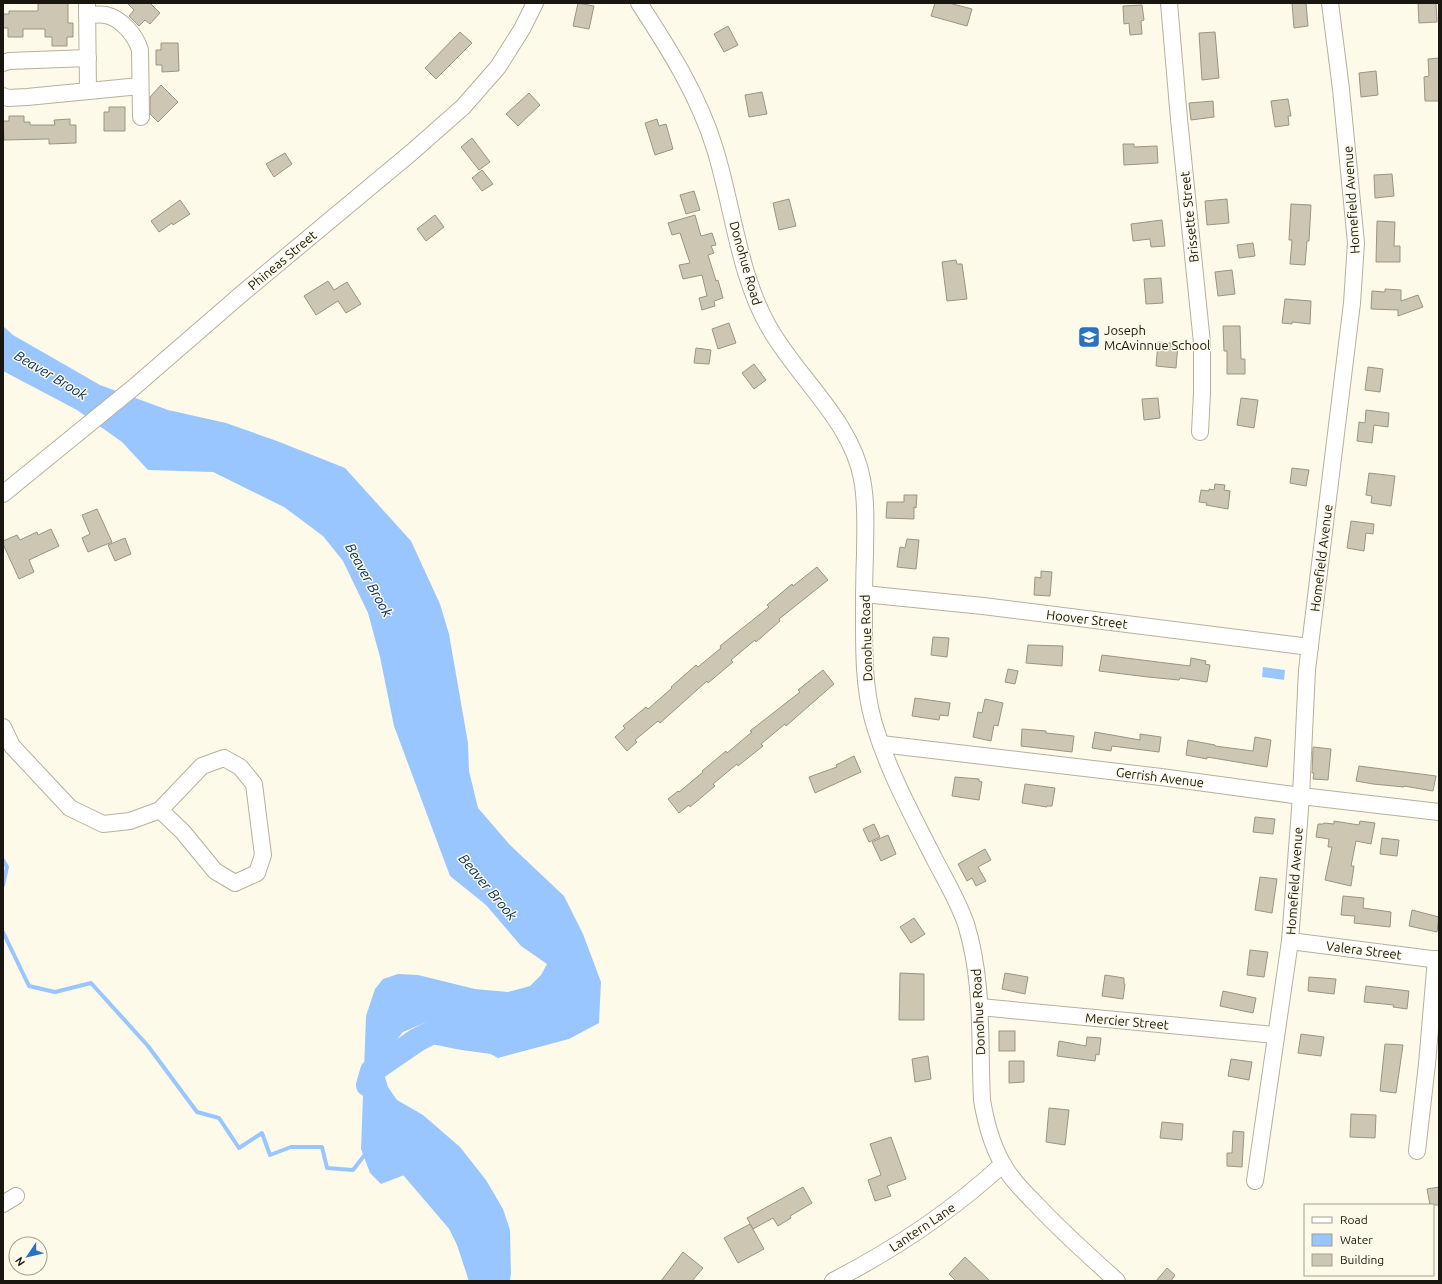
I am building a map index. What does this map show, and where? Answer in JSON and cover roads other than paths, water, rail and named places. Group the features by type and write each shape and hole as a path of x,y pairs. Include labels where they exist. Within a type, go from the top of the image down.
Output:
{"street":[{"name":"Phineas Street","path":"3,494 133,388 245,291 412,152 463,107 498,67 522,29 535,3"},
{"name":"Donohue Road","path":"639,3 680,69 705,118 721,168 745,270 760,311 780,345 843,430 856,456 862,478 866,504 864,665 872,715 881,744 898,787 950,887 965,922 974,954 979,988 981,1074 985,1117 992,1139 1007,1172 1027,1195 1060,1229 1117,1281"},
{"name":"Brissette Street","path":"1169,3 1179,119 1202,343 1200,432"},
{"name":"Homefield Avenue","path":"1255,1181 1275,1034 1290,941 1310,647 1352,303 1356,243 1342,97 1330,3"},
{"path":"88,91 87,9 111,17 120,22 138,42 140,50 141,117"},
{"path":"3,63 9,61 88,58"},
{"path":"3,96 8,98 27,97 140,86"},
{"name":"Hoover Street","path":"864,594 983,606 1310,647"},
{"path":"3,726 12,746 70,808 103,824 130,821 160,810 202,766 224,758 240,767 254,784 263,855 257,873 235,883 215,871 183,832 160,810"},
{"name":"Gerrish Avenue","path":"881,744 1439,812"},
{"name":"Valera Street","path":"1290,941 1438,960"},
{"path":"1417,1151 1438,960"},
{"name":"Mercier Street","path":"980,1006 1275,1034"},
{"name":"Lantern Lane","path":"833,1281 863,1265 924,1227 968,1195 1003,1164"}],"water":[{"path":"3,326 13,335 100,385 168,410 226,423 277,441 345,468 411,541 440,604 449,634 468,743 469,771 478,808 510,845 564,896 583,934 601,982 599,1023 569,1039 498,1058 429,1021 403,1032 393,1044 387,1060 384,1074 388,1087 397,1100 423,1115 460,1147 486,1180 503,1209 510,1230 510,1281 469,1281 450,1224 445,1193 432,1177 415,1171 381,1184 370,1173 361,1149 366,1016 375,989 383,979 398,974 418,975 475,989 508,992 530,986 541,975 547,964 521,946 486,905 450,876 394,726 380,657 368,613 343,561 323,536 284,507 213,472 148,470 122,442 77,410 3,371"},
{"path":"1263,667 1285,670 1284,680 1262,677"}],"waterway":[{"path":"3,860 7,867 3,885"},
{"path":"3,932 29,986 55,992 91,983 148,1046 197,1112 219,1118 239,1148 262,1133 270,1155 291,1147 322,1147 327,1168 353,1170 367,1152"},
{"name":"Beaver Brook","path":"368,1085 372,1071 417,1040 433,1032 492,1042"},
{"name":"Beaver Brook","path":"397,1146 412,1167 459,1222 474,1252 481,1281"}],"place":[{"name":"Joseph McAvinnue School","path":"1089,337"}]}
